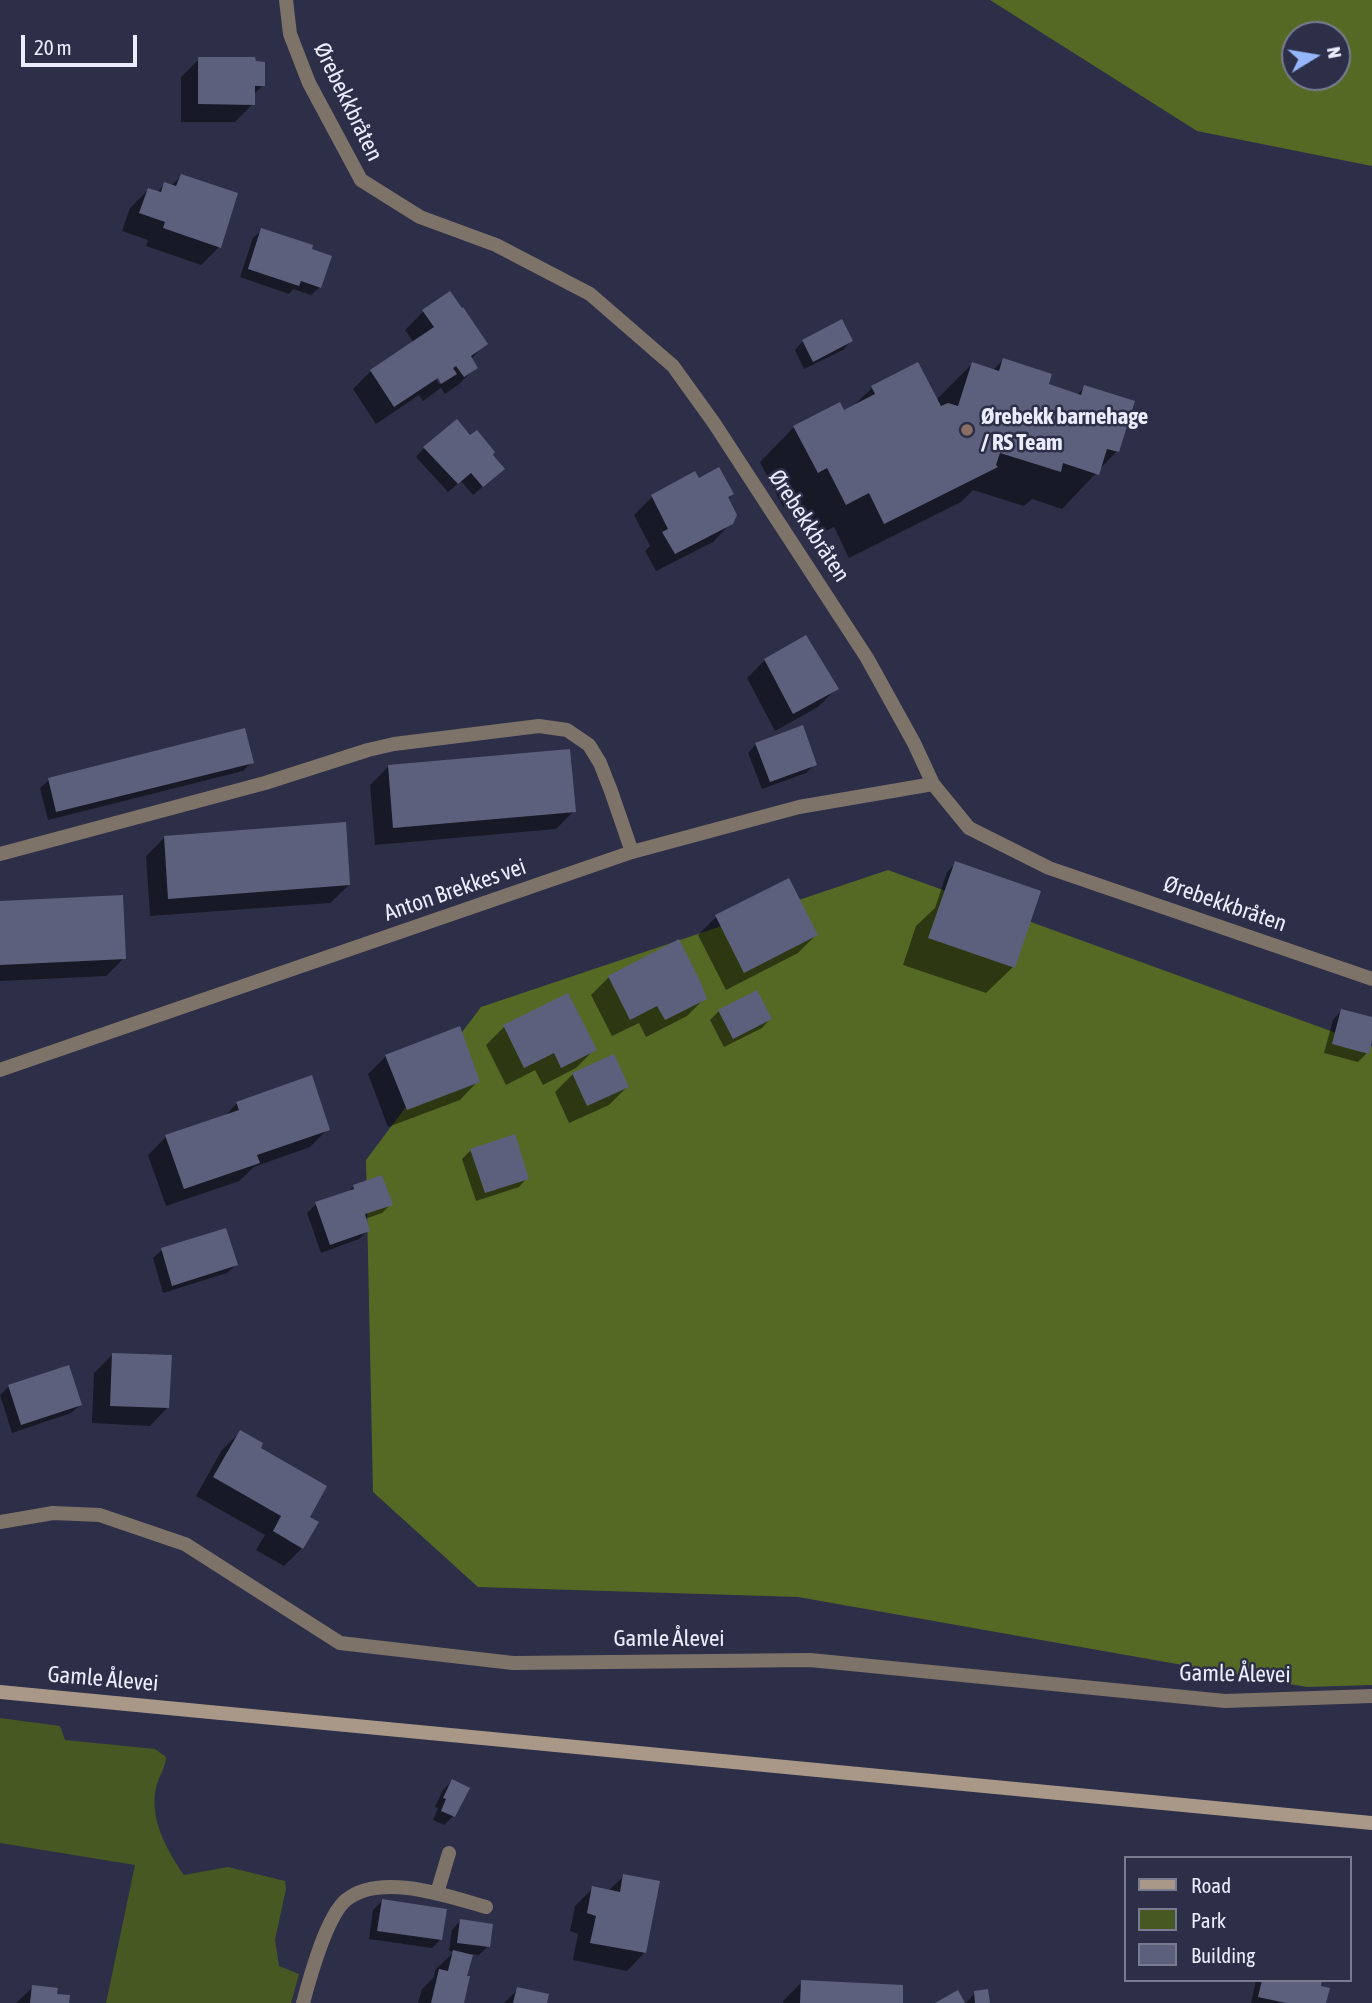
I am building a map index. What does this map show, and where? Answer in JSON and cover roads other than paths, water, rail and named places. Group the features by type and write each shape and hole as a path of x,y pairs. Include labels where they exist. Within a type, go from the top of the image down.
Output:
{"main road":[{"name":"Gamle Ålevei","path":"0,1692 1372,1823"}],"street":[{"name":"Ørebekkbråten","path":"286,0 290,34 309,83 361,180 420,216 496,245 590,294 673,366 714,423 867,657 933,784 969,828 1049,868 1372,979"},
{"path":"0,854 265,783 368,750 394,744 539,726 567,730 589,745 600,763 632,852"},
{"name":"Anton Brekkes vei","path":"0,1070 632,852 799,807 933,784"},
{"name":"Gamle Ålevei","path":"0,1522 53,1513 100,1515 185,1544 340,1643 513,1663 810,1660 1225,1701 1372,1696"},
{"path":"437,1893 449,1853"},
{"path":"303,2003 329,1926 345,1901 362,1891 383,1886 437,1893 486,1907"}],"place":[{"name":"Ørebekk barnehage / RS Team","path":"967,430"}]}
